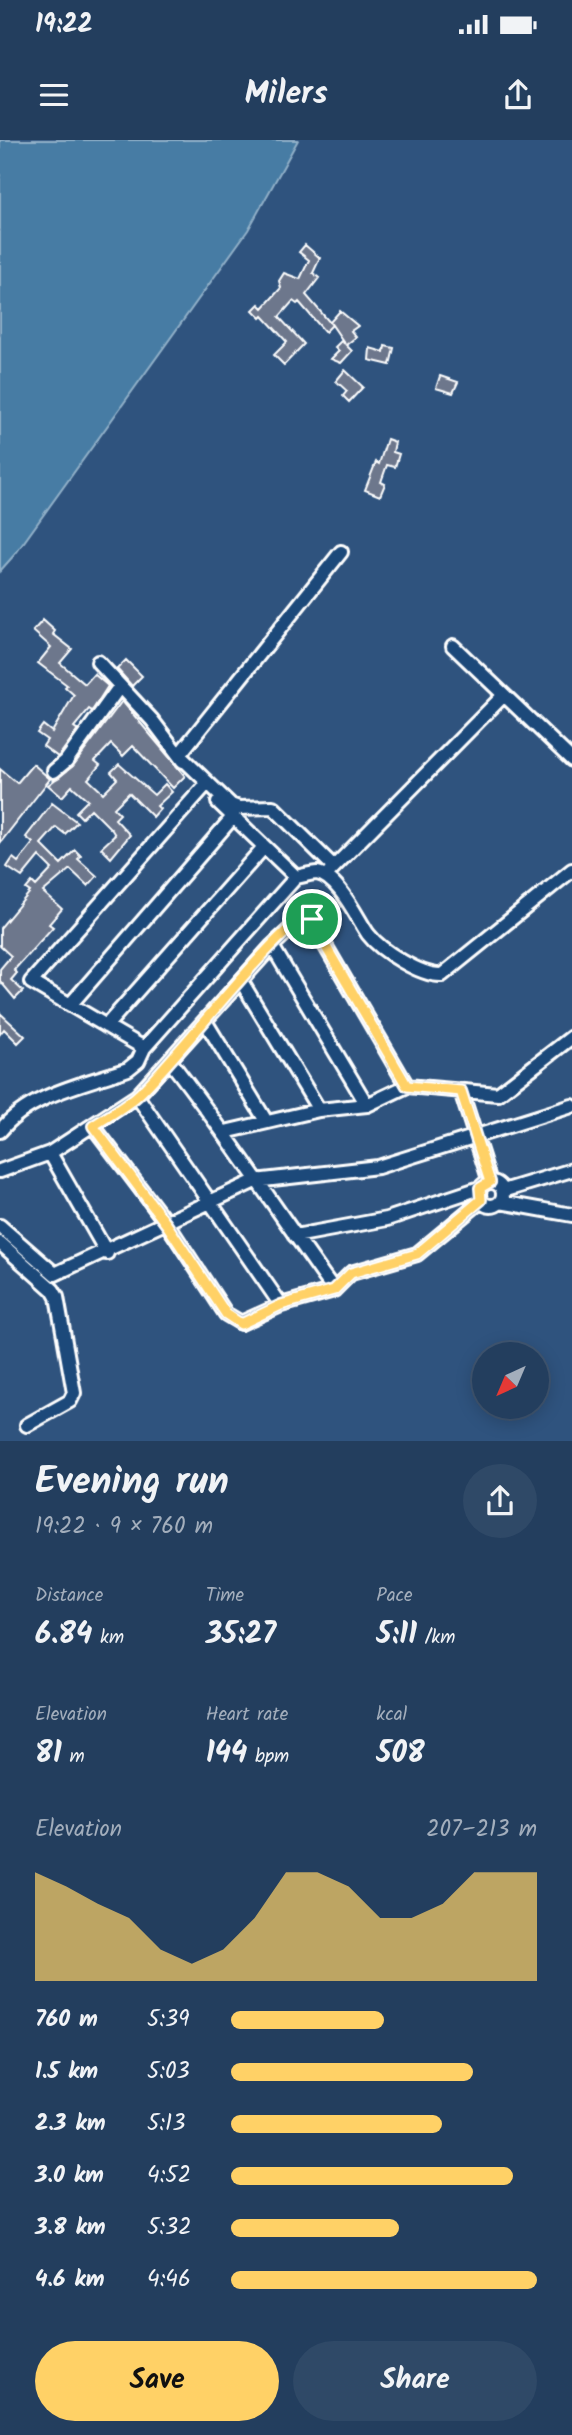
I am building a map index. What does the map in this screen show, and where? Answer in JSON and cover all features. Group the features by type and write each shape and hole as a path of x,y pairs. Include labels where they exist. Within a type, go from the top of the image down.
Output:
{"street":[{"path":"179,755 341,552"},
{"path":"453,646 572,760"},
{"path":"98,662 179,755 203,788 296,877"},
{"path":"54,771 66,761 120,686"},
{"path":"0,1130 12,1115 45,1098 128,1069 138,1061 144,1048 296,877 329,872 504,695"},
{"path":"179,755 231,805 239,808 272,807 329,872 370,937 408,965 431,976 442,975 572,870"},
{"path":"144,1048 31,982 203,788"},
{"path":"70,1005 233,817"},
{"path":"106,1026 264,847"},
{"path":"0,1171 50,1153 137,1096 272,946 303,918 312,919 407,1086"},
{"path":"272,946 367,1105"},
{"path":"241,981 319,1110"},
{"path":"205,1021 266,1121"},
{"path":"225,1132 319,1110 367,1105 407,1086 498,1094 572,1037"},
{"path":"170,1061 225,1132 255,1181 334,1290"},
{"path":"461,1091 477,1134 488,1206 501,1197 572,1170"},
{"path":"137,1096 281,1305"},
{"path":"0,1226 55,1275 167,1225 255,1181 378,1167 572,1106"},
{"path":"93,1126 167,1225 226,1314 241,1324 281,1305 334,1290 351,1273 417,1254 484,1190"},
{"path":"50,1153 107,1253"},
{"path":"295,1236 387,1219 498,1184 501,1197"},
{"path":"501,1197 572,1215"},
{"path":"0,1243 53,1290 57,1297 74,1393 70,1401 27,1425"}],"water":[{"path":"0,140 298,140 248,230 16,553 0,571"}],"building":[{"path":"305,245 320,258 313,273 319,278 306,295 332,325 325,332 299,302 297,304 293,301 279,317 304,344 284,365 274,355 287,342 263,316 261,318 253,310 259,304 263,308 281,288 279,281 284,273 300,279 309,260 299,252"},
{"path":"340,311 358,326 351,331 356,337 346,345 352,351 341,363 331,359 339,351 335,347 341,341 345,344 330,322"},
{"path":"385,346 394,348 390,365 369,360 370,348 384,352"},
{"path":"345,370 363,387 349,402 343,396 347,391 336,381"},
{"path":"440,376 458,382 453,393 436,388"},
{"path":"387,439 395,442 393,452 399,454 395,467 387,465 381,482 385,484 380,496 365,490 376,462 379,464"},
{"path":"43,620 55,631 53,634 72,649 60,663 85,684 94,674 108,686 92,711 89,709 74,727 78,730 58,757 43,746 47,740 37,733 43,725 52,732 74,695 65,687 67,685 38,663 51,647 33,631"},
{"path":"126,660 142,676 132,686 117,669"},
{"path":"122,701 185,776 173,788 133,746 123,756 111,744 95,761 100,765 88,779 103,793 117,779 111,772 119,764 154,795 165,784 172,792 157,806 160,809 153,817 129,793 114,808 120,814 115,819 130,835 111,858 101,848 115,835 112,830 91,809 82,818 76,812 88,800 72,786 62,797 48,785 73,766"},
{"path":"33,764 50,779 0,843 0,769 17,783"},
{"path":"52,803 77,822 65,834 56,827 41,844 61,864 75,850 81,856 78,859 97,876 88,886 70,869 43,892 62,909 49,924 53,927 14,970 17,973 11,980 23,991 15,999 0,981 0,969 11,956 0,946 0,928 30,892 26,889 32,882 36,886 52,869 39,856 22,877 7,867 13,858 18,862 33,843 26,837"},
{"path":"0,1013 25,1036 18,1043 4,1029 0,1034"}],"route":[{"path":"308,916 312,919 407,1086 461,1091 477,1134 490,1182 480,1188 481,1200 417,1254 351,1273 334,1290 281,1305 241,1324 226,1314 167,1225 93,1126 137,1096 272,946 303,918 308,916"}]}
